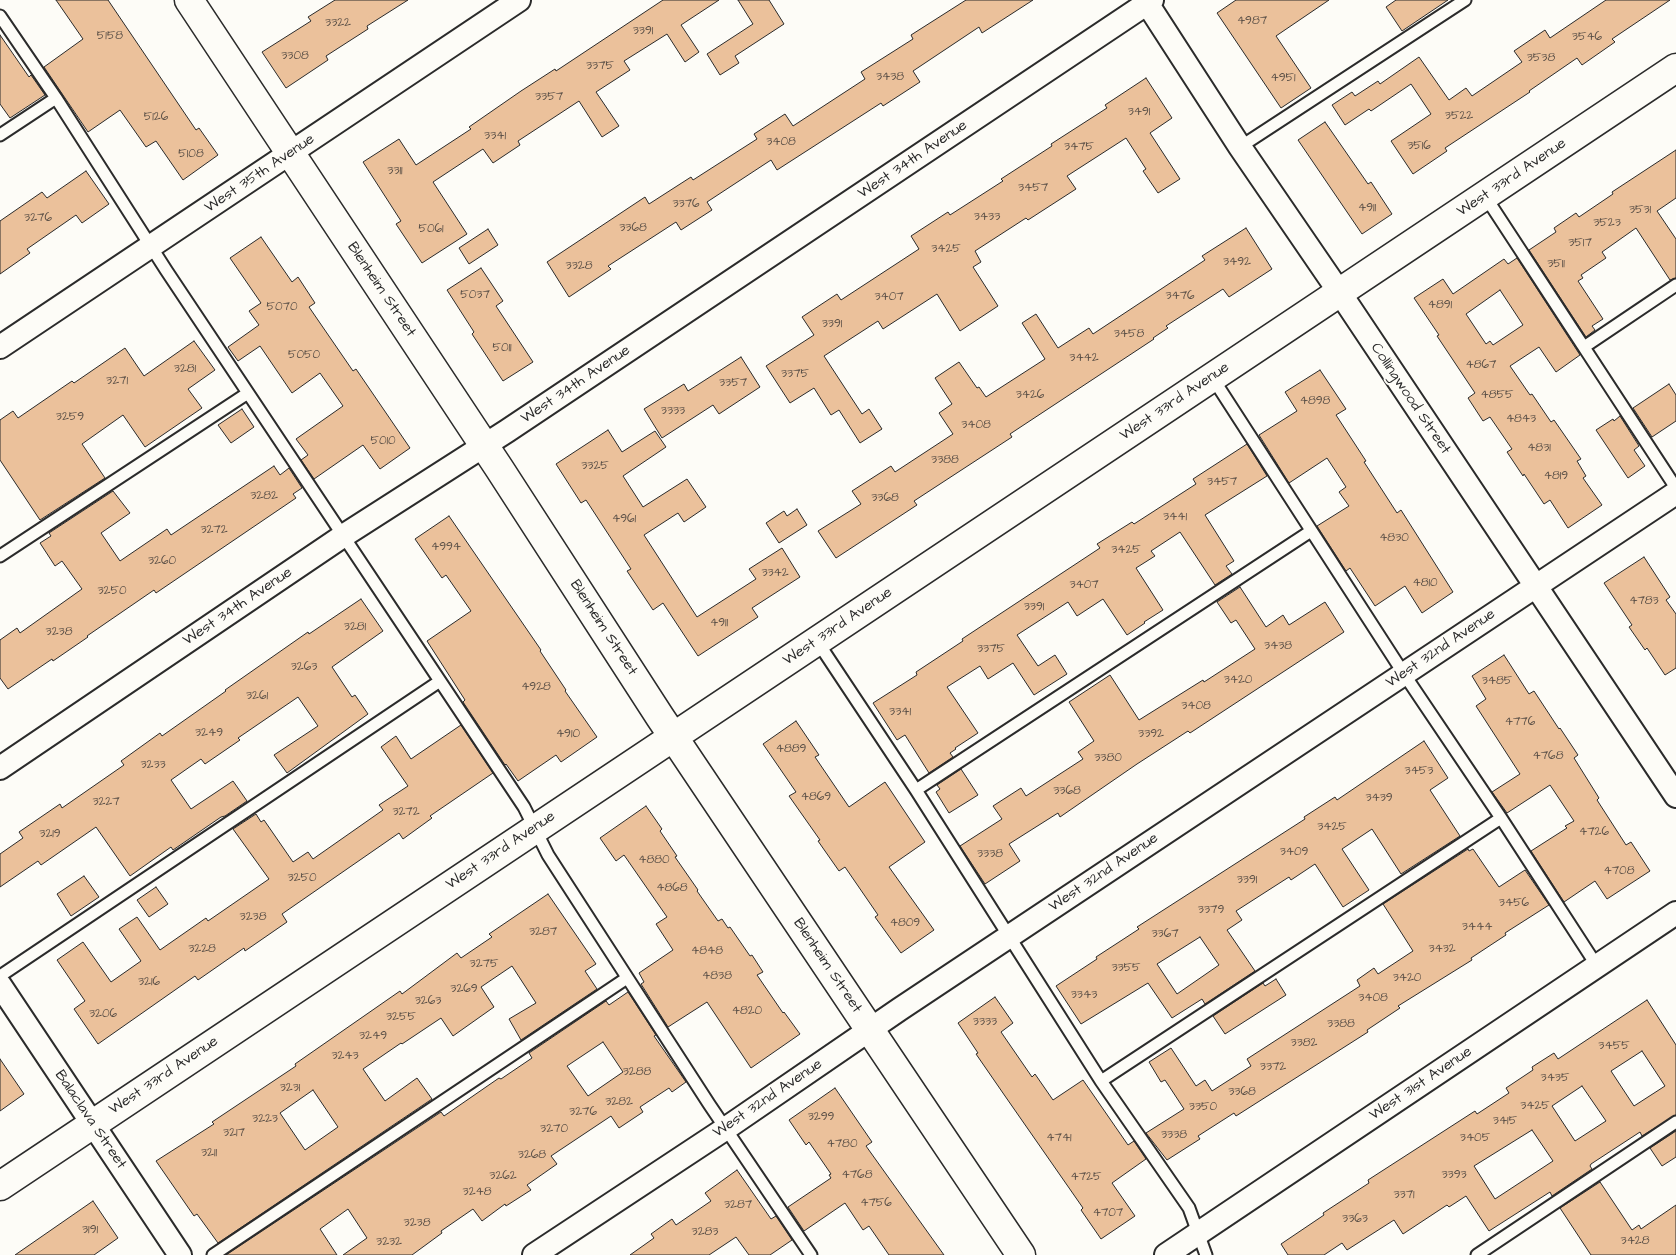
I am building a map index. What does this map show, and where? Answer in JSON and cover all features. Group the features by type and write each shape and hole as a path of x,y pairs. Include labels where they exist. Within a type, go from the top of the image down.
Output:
{"street":[{"name":"West 35th Avenue","path":"0,347 520,0"},
{"name":"Collingwood Street","path":"1148,1 1240,147 1340,293 1676,796"},
{"name":"West 34th Avenue","path":"0,768 344,536 484,445 1148,1"},
{"name":"Blenheim Street","path":"195,2 290,154 869,1030 1021,1255"},
{"name":"West 33rd Avenue","path":"0,1186 1676,68"},
{"name":"West 32nd Avenue","path":"534,1255 725,1129 1009,936 1676,493"},
{"name":"West 31st Avenue","path":"1166,1255 1676,913"},
{"name":"Balaclava Street","path":"0,985 180,1255"}],"lane":[{"path":"1240,147 1465,0"},
{"path":"0,16 56,98 150,247 524,807 548,855 725,1129 811,1255"},
{"path":"0,135 56,98"},
{"path":"1485,196 1676,488"},
{"path":"1584,347 1676,285"},
{"path":"1212,377 1404,674 1501,818 1597,966"},
{"path":"0,556 248,393"},
{"path":"916,790 1311,531"},
{"path":"817,641 916,790 1101,1081 1189,1208 1206,1255"},
{"path":"0,976 440,681"},
{"path":"1101,1081 1501,818"},
{"path":"213,1255 627,978"},
{"path":"1477,1255 1676,1122"}],"building":[{"path":"56,0 108,0 196,130 199,128 218,155 183,180 156,141 146,147 120,110 88,132 44,67 83,39"},
{"path":"335,0 408,0 367,26 368,29 326,56 328,60 286,88 262,52 311,21 308,17"},
{"path":"663,0 719,0 681,25 699,52 685,62 667,34 624,61 630,70 596,92 619,126 602,137 579,101 518,141 520,145 493,163 483,149 433,182 467,234 422,263 396,224 401,221 363,162 399,139 416,165 471,129 469,127 521,91 555,69 556,71"},
{"path":"738,0 769,0 784,24 735,56 739,63 720,75 707,54 753,24"},
{"path":"966,0 1033,0 982,33 979,27 913,71 920,82 883,106 881,103 777,170 771,160 707,202 712,210 681,230 676,222 608,266 611,269 569,297 547,262 645,197 649,204 691,177 693,180 757,139 754,134 785,114 793,126 865,79 861,72 913,39 911,35"},
{"path":"1236,0 1329,0 1276,36 1311,88 1281,108 1217,13"},
{"path":"1396,0 1448,0 1402,31 1386,7"},
{"path":"1606,0 1670,0 1612,39 1615,42 1582,65 1577,58 1530,92 1445,148 1447,151 1413,174 1391,141 1431,114 1411,84 1371,111 1369,109 1345,125 1332,105 1352,92 1355,96 1378,81 1380,84 1419,57 1449,100 1466,88 1472,96 1522,62 1514,51 1545,30 1550,38"},
{"path":"0,35 29,77 31,75 45,95 10,118 0,104"},
{"path":"1146,78 1172,118 1150,133 1180,179 1158,193 1143,171 1146,169 1126,138 1067,176 1076,189 975,251 981,262 973,267 998,306 960,331 937,294 883,329 878,321 824,356 862,414 869,409 882,429 860,443 839,410 831,415 814,388 790,403 766,366 814,335 802,317 837,294 841,300 919,249 911,236 948,212 950,215 1003,181 1001,179 1107,108 1105,105"},
{"path":"1325,122 1368,184 1371,182 1392,214 1362,234 1298,140"},
{"path":"1676,150 1676,198 1657,211 1676,239 1676,278 1670,280 1636,228 1602,252 1606,258 1581,275 1583,278 1578,281 1603,319 1592,326 1595,330 1586,337 1529,250 1556,232 1554,228 1576,213 1579,217 1613,194 1612,192"},
{"path":"86,171 109,204 82,223 76,215 27,249 30,253 0,274 0,221 42,192 47,198"},
{"path":"1246,228 1272,269 1229,297 1223,289 1166,326 1168,328 1154,339 1010,434 1012,437 914,501 917,505 836,558 818,531 861,504 852,491 891,466 895,472 953,434 939,413 952,404 935,378 959,362 977,388 979,387 986,397 1045,359 1022,323 1036,314 1058,348 1089,328 1093,334 1205,260 1202,256"},
{"path":"488,229 498,245 469,264 459,248"},
{"path":"261,237 292,282 298,277 315,303 309,307 353,371 356,369 410,448 380,469 363,445 314,479 301,460 308,455 296,439 343,406 320,373 292,393 260,346 238,361 228,347 259,325 249,311 261,303 230,258"},
{"path":"1517,258 1580,355 1556,372 1539,347 1510,366 1551,422 1554,420 1581,459 1577,461 1586,476 1583,478 1602,505 1568,528 1550,500 1544,504 1524,474 1523,476 1507,452 1512,449 1490,417 1483,421 1468,398 1475,393 1414,298 1443,279 1453,294 1504,259 1508,264","holes":["1500,290 1523,325 1493,345 1490,341 1486,344 1466,314"]},
{"path":"481,268 503,301 496,306 533,362 503,381 472,334 474,332 447,290"},
{"path":"194,341 215,370 188,389 202,408 145,447 123,415 82,444 105,478 40,520 0,460 0,420 13,411 18,418 125,348 144,376"},
{"path":"741,357 760,387 719,414 713,405 662,438 644,409 684,384 688,391"},
{"path":"1320,370 1346,409 1336,415 1366,461 1364,462 1397,513 1401,510 1453,592 1422,613 1405,586 1375,606 1350,568 1346,571 1317,526 1349,506 1339,492 1346,487 1327,458 1289,483 1259,435 1297,411 1285,392"},
{"path":"1669,384 1676,395 1676,421 1652,437 1633,408"},
{"path":"242,409 254,427 231,443 218,425"},
{"path":"1620,416 1639,446 1634,450 1645,466 1628,478 1596,430"},
{"path":"608,430 622,452 655,431 666,447 623,476 643,507 687,479 706,507 684,522 678,513 644,535 697,617 756,579 749,569 782,548 800,577 752,608 758,617 698,656 663,603 653,610 627,571 631,569 586,500 581,503 556,464"},
{"path":"1247,444 1267,476 1205,515 1234,561 1226,566 1232,574 1215,585 1180,532 1151,551 1155,556 1136,568 1163,610 1127,635 1103,599 1077,616 1068,602 1017,635 1038,666 1055,655 1067,674 1034,695 1013,663 988,679 980,666 947,687 978,733 955,748 950,753 953,757 929,773 905,735 897,740 873,703 917,675 916,672 963,641 962,639 1100,548 1097,544 1132,522 1134,524 1196,484 1193,479"},
{"path":"274,466 280,475 289,468 302,488 293,494 296,498 156,593 154,590 53,661 52,659 8,689 0,678 0,640 17,628 20,633 82,589 62,561 55,566 40,543 51,536 49,533 113,491 130,513 101,533 120,561 167,529 171,535"},
{"path":"797,509 807,525 779,543 766,523 784,511 787,516"},
{"path":"449,516 541,650 565,691 597,737 561,762 556,755 518,781 505,765 463,702 465,700 427,641 471,611 446,575 442,578 415,539"},
{"path":"1644,557 1670,597 1666,600 1676,614 1676,668 1665,675 1647,648 1645,650 1629,627 1632,625 1604,583"},
{"path":"1240,587 1266,627 1283,615 1289,625 1325,602 1344,632 1190,733 1188,731 1137,764 1060,817 1058,813 1009,844 1020,861 985,884 960,846 1002,819 993,806 1021,788 1026,796 1083,759 1078,752 1094,741 1069,702 1110,675 1139,720 1203,680 1204,682 1255,649 1236,620 1231,623 1217,602"},
{"path":"361,599 383,631 332,667 352,697 355,695 368,714 287,773 274,755 318,726 298,697 238,738 240,740 205,764 201,759 171,780 191,809 233,781 247,801 173,850 171,847 130,876 96,827 41,865 38,861 0,887 0,854 23,838 19,832 60,804 62,808 124,765 121,761 160,733 162,736 308,632 309,634"},
{"path":"1504,655 1529,694 1534,691 1560,728 1578,755 1574,758 1599,798 1597,800 1626,845 1631,842 1650,871 1607,899 1595,881 1564,902 1531,851 1567,828 1565,826 1574,821 1550,785 1507,813 1492,792 1520,774 1476,706 1486,699 1472,676"},
{"path":"796,721 819,755 815,757 849,807 885,782 925,842 889,867 934,930 901,953 875,917 878,915 845,867 839,871 818,841 820,840 789,796 796,792 763,744"},
{"path":"461,725 493,773 430,816 432,818 403,839 399,833 282,914 287,922 245,951 244,948 198,980 195,976 98,1044 74,1009 85,1001 57,960 83,942 111,982 141,961 119,929 137,917 160,950 206,918 208,921 269,879 233,829 256,814 261,822 264,820 293,862 308,852 313,859 383,810 379,805 408,786 381,747 396,736 411,759"},
{"path":"1424,741 1448,778 1430,790 1460,836 1401,874 1372,829 1342,849 1369,890 1343,907 1315,864 1291,880 1289,877 1236,911 1242,920 1227,930 1255,971 1205,1004 1202,999 1172,1018 1148,983 1081,1024 1056,986 1139,929 1137,927 1305,819 1304,817 1335,797 1337,800","holes":["1200,937 1219,965 1177,994 1157,964"]},
{"path":"961,769 978,795 949,813 936,792 940,789 937,785"},
{"path":"646,806 662,829 660,831 697,891 718,921 722,919 728,928 730,927 750,956 752,955 763,972 757,975 800,1034 751,1068 707,1002 668,1027 641,984 644,982 639,973 673,950 656,924 667,917 624,855 616,861 600,838"},
{"path":"1468,849 1469,851 1473,849 1499,887 1525,870 1549,905 1505,933 1506,935 1471,958 1472,960 1398,1006 1400,1008 1367,1030 1368,1032 1236,1116 1234,1113 1198,1136 1200,1139 1167,1160 1146,1133 1184,1109 1165,1080 1161,1082 1149,1062 1171,1048 1196,1086 1205,1080 1212,1091 1251,1066 1247,1059 1360,986 1357,980 1374,968 1378,974 1413,951 1383,904"},
{"path":"84,876 99,897 71,916 57,894"},
{"path":"156,887 168,904 149,917 137,900"},
{"path":"548,894 596,964 585,971 597,989 521,1040 509,1019 536,1003 512,966 481,987 494,1007 453,1036 441,1018 363,1069 385,1101 417,1078 432,1099 218,1243 197,1214 194,1216 156,1161 214,1124 212,1122 296,1066 295,1064 400,991 402,994 457,953 461,958 492,937 489,934","holes":["313,1090 338,1127 305,1150 280,1113"]},
{"path":"1276,979 1286,995 1225,1034 1213,1016 1263,983 1265,986"},
{"path":"628,992 656,1035 654,1036 686,1082 672,1092 669,1088 640,1107 643,1112 619,1128 611,1116 551,1156 557,1164 527,1185 531,1190 506,1206 505,1204 482,1221 473,1209 441,1231 442,1233 412,1255 343,1255 367,1238 348,1209 320,1229 337,1255 226,1255 441,1112 444,1116 499,1078 501,1079 532,1058 529,1053 606,1001 609,1005","holes":["603,1042 623,1072 588,1096 567,1066"]},
{"path":"995,997 1013,1023 1001,1032 1032,1077 1035,1074 1053,1100 1083,1080 1128,1145 1134,1141 1146,1159 1112,1183 1135,1216 1101,1239 1081,1210 1083,1208 976,1054 978,1053 958,1023"},
{"path":"1647,1000 1676,1045 1676,1115 1642,1136 1640,1132 1591,1164 1592,1169 1552,1196 1550,1192 1489,1231 1466,1196 1449,1207 1447,1205 1403,1234 1394,1220 1347,1250 1342,1243 1324,1255 1288,1255 1281,1244 1324,1215 1323,1213 1369,1183 1368,1180 1475,1111 1477,1114 1509,1093 1506,1088 1533,1070 1532,1067 1554,1053 1558,1059","holes":["1642,1051 1665,1086 1634,1106 1611,1071","1582,1086 1606,1121 1575,1141 1552,1106","1532,1130 1553,1161 1495,1199 1474,1166"]},
{"path":"0,1059 24,1094 0,1111"},
{"path":"835,1088 872,1142 866,1146 944,1255 889,1255 869,1226 863,1230 845,1203 804,1231 788,1207 831,1178 829,1175 831,1174 809,1142 806,1145 789,1120"},
{"path":"1676,1131 1676,1157 1662,1166 1650,1148"},
{"path":"737,1170 771,1219 776,1216 792,1240 770,1255 749,1255 736,1237 709,1255 630,1255 654,1238 651,1234 672,1219 676,1225 711,1201 705,1193"},
{"path":"1600,1182 1632,1230 1639,1225 1641,1229 1676,1205 1676,1255 1591,1255 1560,1208"},
{"path":"93,1201 118,1238 94,1255 15,1255"}]}
